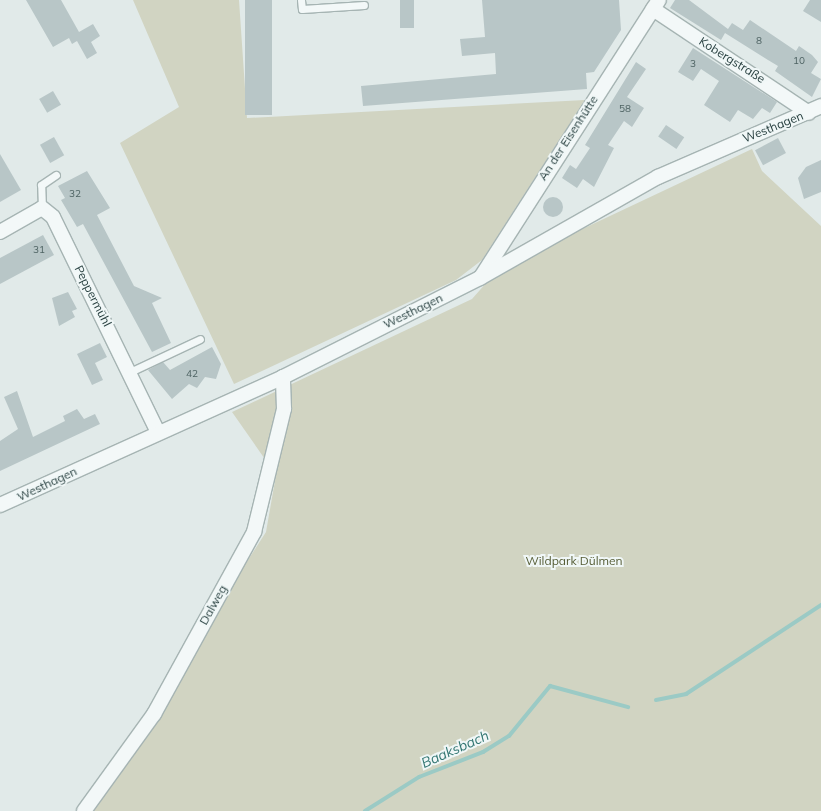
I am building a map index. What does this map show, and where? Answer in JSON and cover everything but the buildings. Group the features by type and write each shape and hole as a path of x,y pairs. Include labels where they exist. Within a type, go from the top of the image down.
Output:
{"street":[{"name":"Kobergstraße","path":"656,5 815,109"},
{"name":"An der Eisenhütte","path":"480,278 656,5"},
{"name":"Westhagen","path":"0,505 283,377 480,278 658,177 815,109"},
{"path":"0,232 42,208"},
{"name":"Peppermühl","path":"42,208 53,217 132,371 158,432"},
{"name":"Dalweg","path":"84,811 154,714 254,532 284,409 283,377"}],"lane":[{"path":"301,0 302,9 364,5"},
{"path":"42,208 41,185 56,175"},
{"path":"132,371 200,339"}],"green space":[{"path":"133,0 239,0 247,118 585,100 482,260 456,280 234,384 120,143 179,107"},
{"name":"Wildpark Dülmen","path":"752,149 762,171 821,226 821,811 87,811 266,532 276,475 232,412 472,299 487,282 576,232"}],"waterway":[{"name":"Baaksbach","path":"656,700 686,694 821,605"},
{"name":"Baaksbach","path":"365,811 419,777 483,752 509,736 550,686 628,707"}]}
